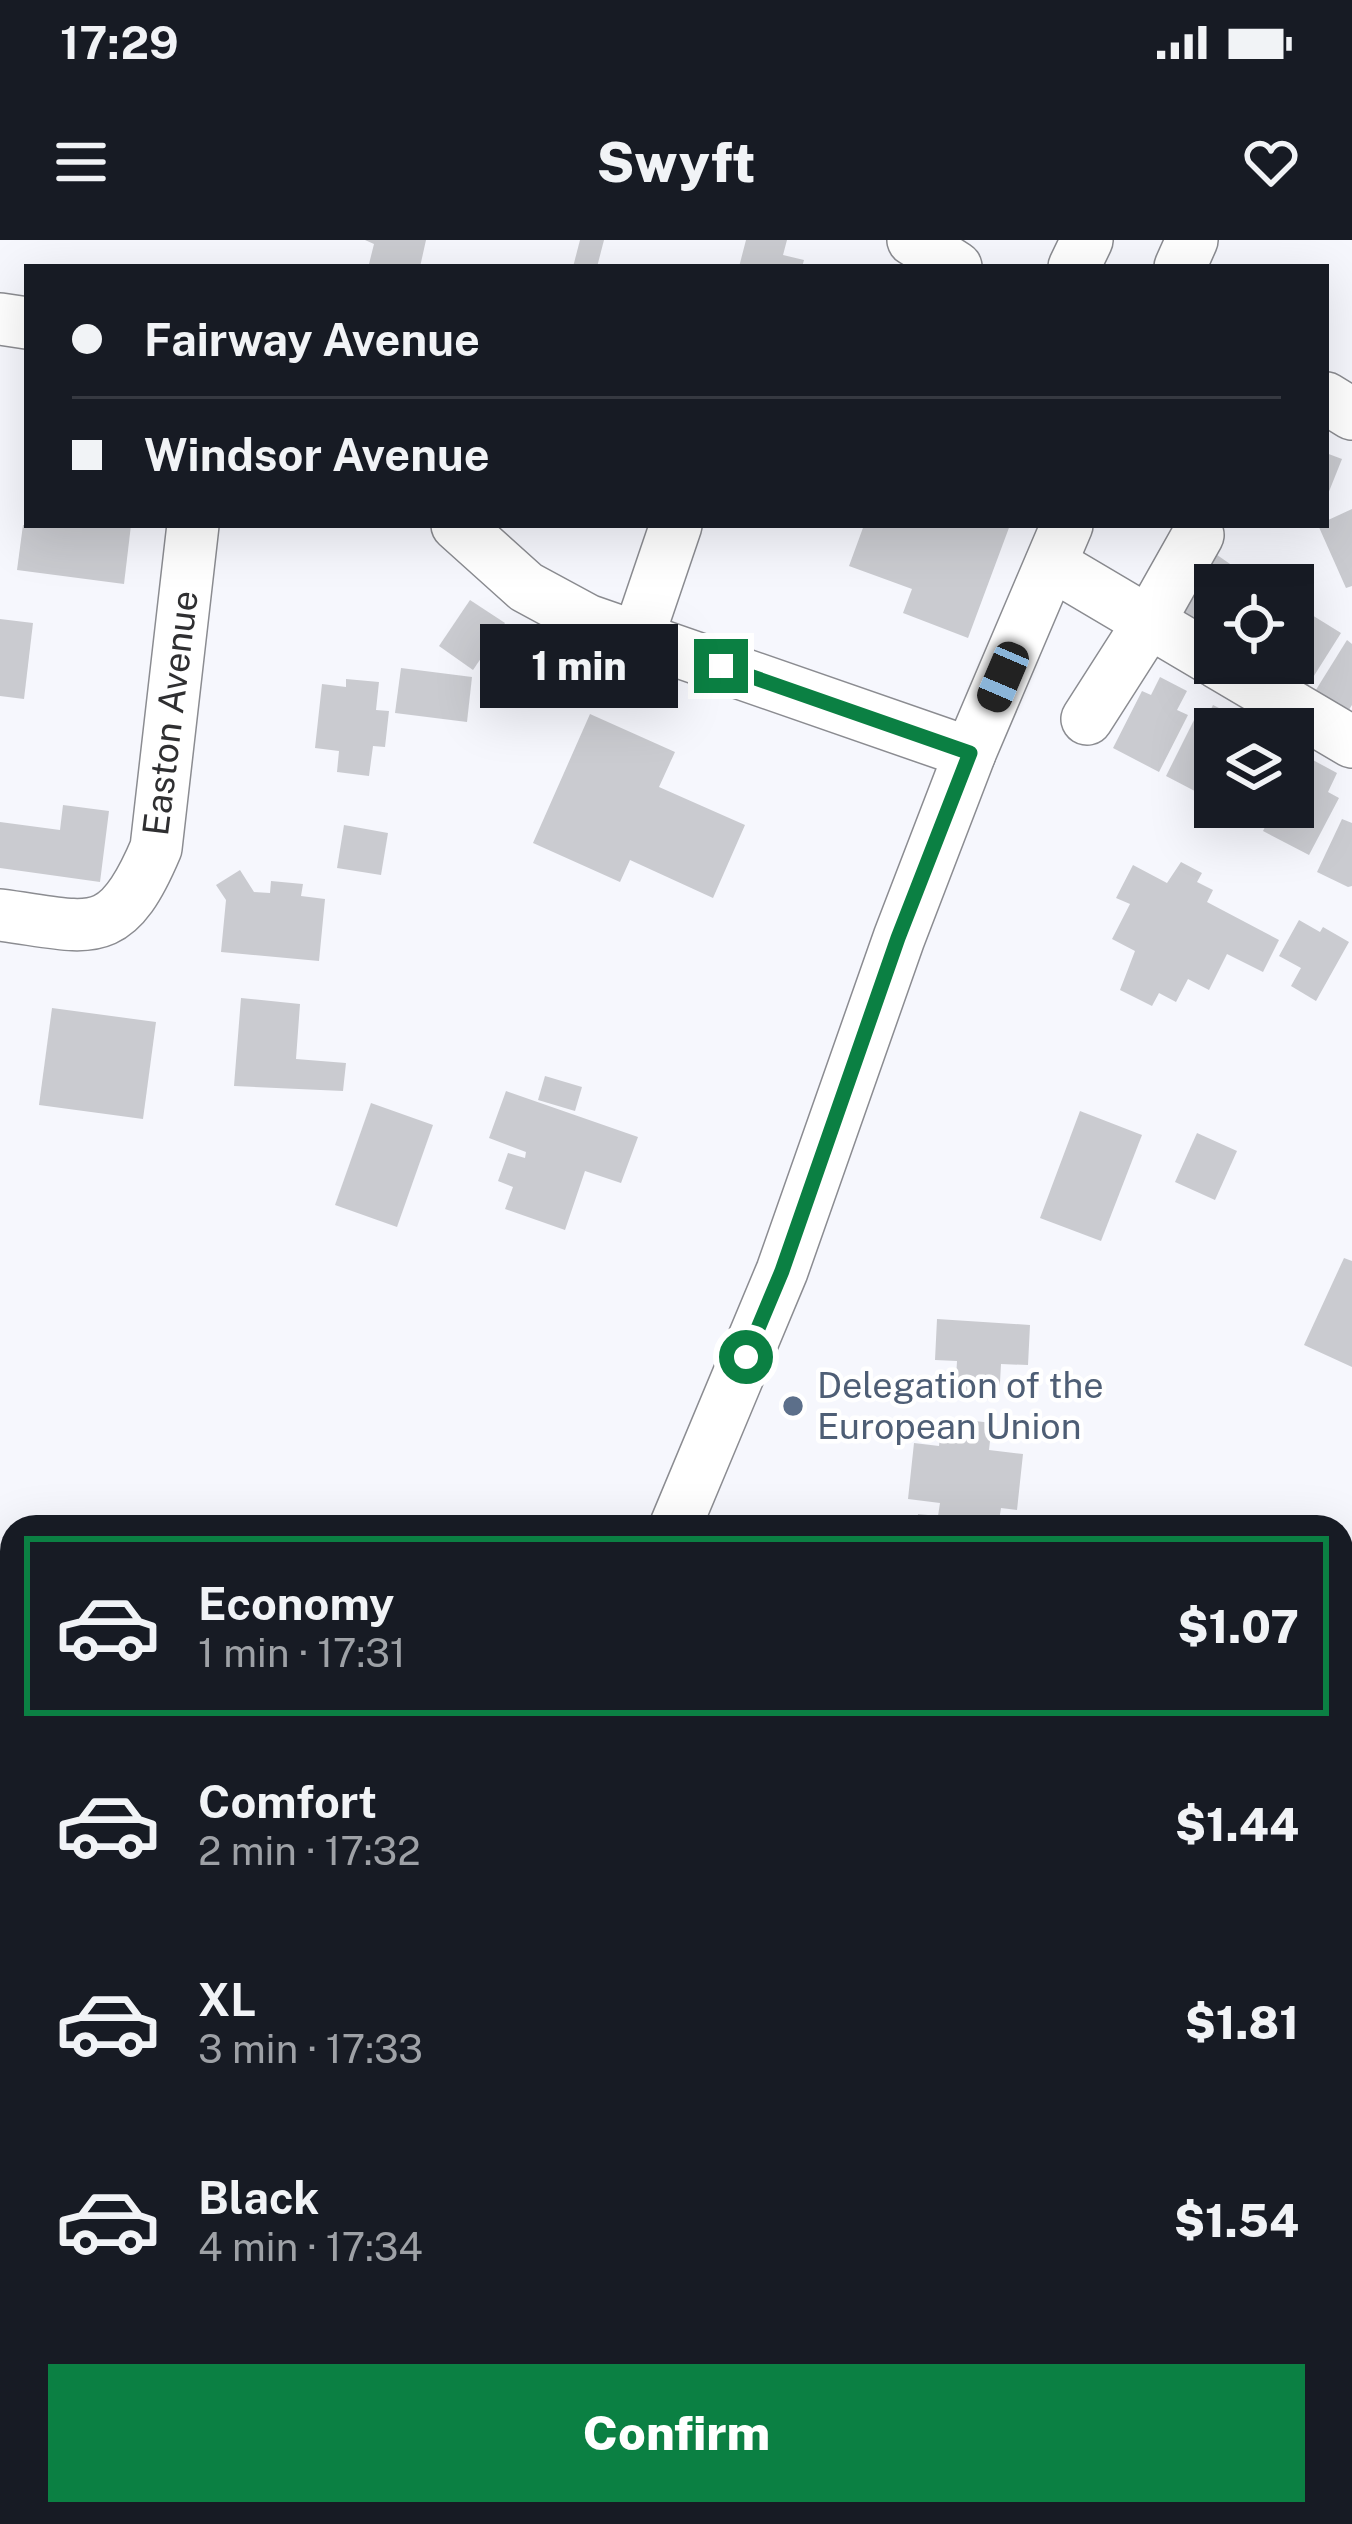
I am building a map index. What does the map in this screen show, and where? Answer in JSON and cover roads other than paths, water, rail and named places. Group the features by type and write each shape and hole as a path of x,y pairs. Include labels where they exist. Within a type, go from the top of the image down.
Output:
{"street":[{"path":"913,240 951,264"},
{"name":"Easton Avenue","path":"0,915 91,926 117,913 139,888 156,848 193,528"},
{"path":"460,528 526,587 586,620 970,753"},
{"path":"638,637 675,528"},
{"path":"1088,718 1198,535"},
{"path":"680,1515 782,1271 898,938 970,753 1059,545 1149,622 1194,649"},
{"path":"1253,684 1352,742"}],"place":[{"name":"Delegation of the European Union","path":"793,1406"}]}
